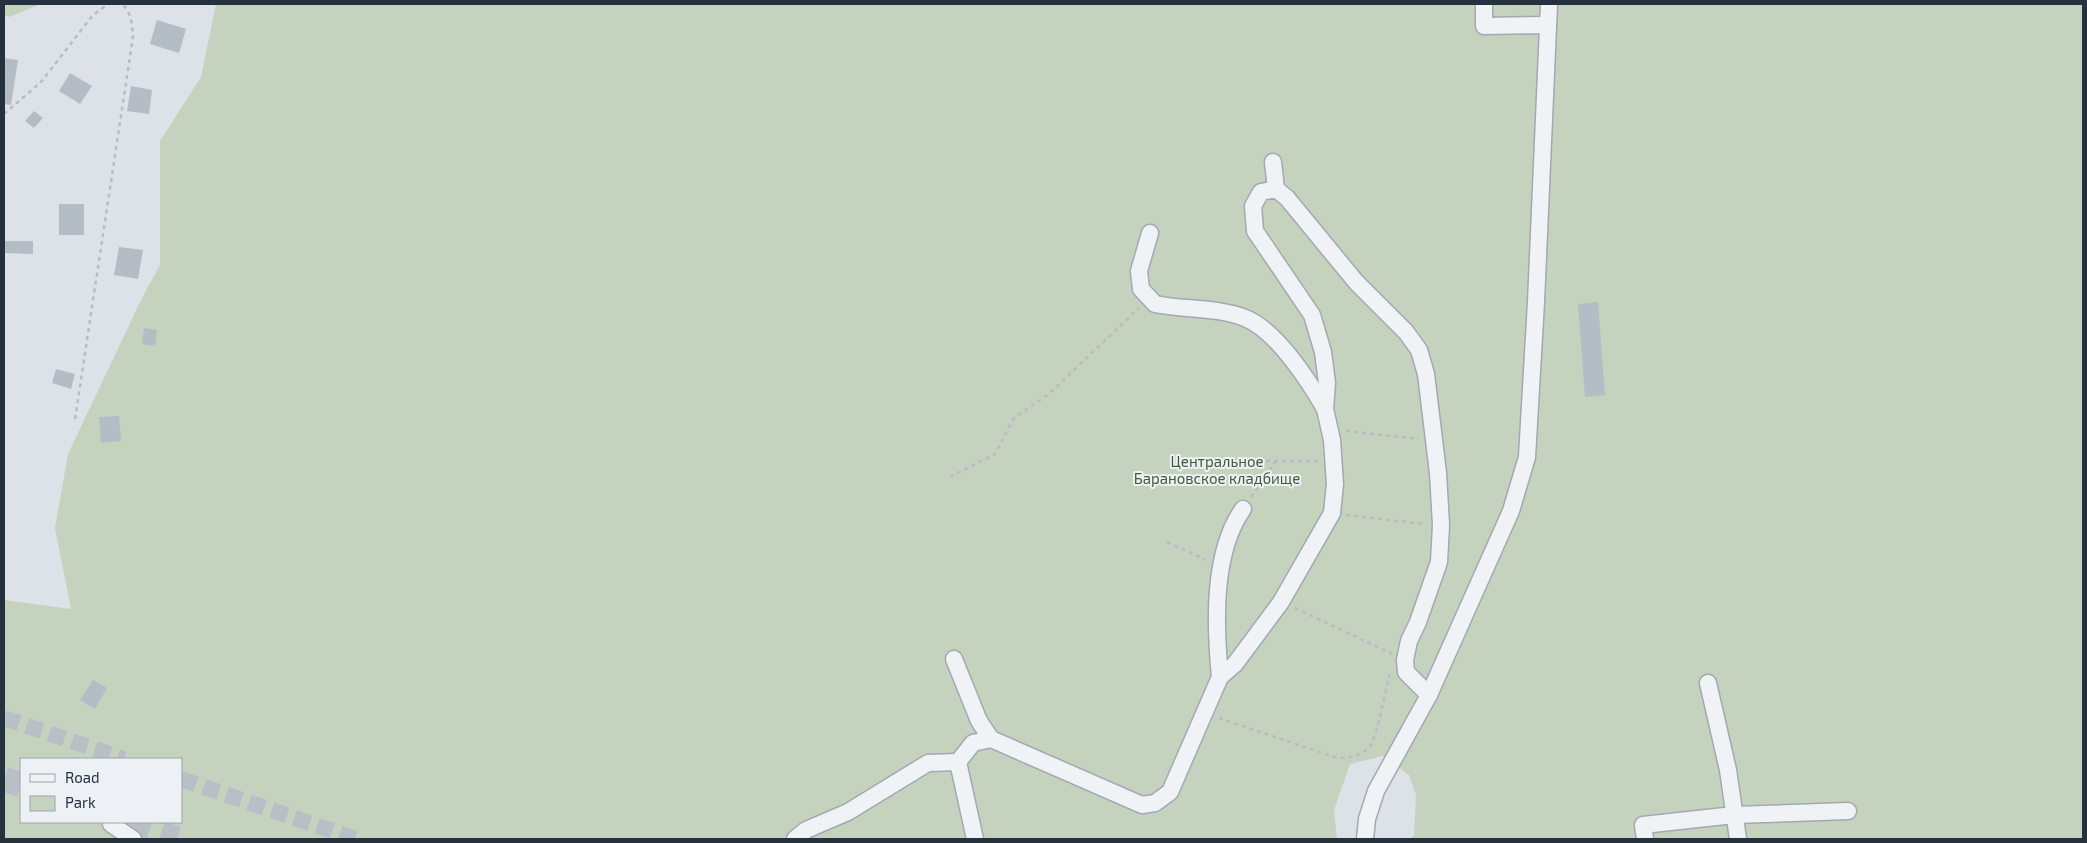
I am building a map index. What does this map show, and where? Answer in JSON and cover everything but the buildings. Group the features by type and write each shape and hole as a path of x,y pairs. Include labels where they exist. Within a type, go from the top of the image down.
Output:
{"street":[{"path":"1484,4 1484,26 1548,25"},
{"path":"1365,839 1367,820 1376,791 1429,695 1511,511 1526,457 1536,302 1548,4"},
{"path":"1273,162 1276,189 1287,198 1356,282 1406,332 1419,350 1426,374 1441,526 1438,562 1418,622 1400,658 1406,672 1429,695"},
{"path":"1276,189 1261,192 1253,206 1255,231 1312,316 1323,352 1327,383 1325,409"},
{"path":"954,660 979,722 991,739 1142,805 1155,803 1170,792 1220,677 1235,664 1281,602 1332,513 1335,484 1330,428 1325,409 1309,382 1270,335 1246,318 1209,310 1155,304 1141,289 1139,270 1150,233"},
{"path":"1220,677 1218,638 1220,566 1226,538 1243,509"},
{"path":"1708,683 1728,770 1738,839"},
{"path":"796,839 806,830 848,812 928,763 958,762 973,743 991,739"},
{"path":"958,762 975,839"},
{"path":"1644,839 1643,825 1734,815 1848,810"},
{"path":"111,824 132,839"}],"path":[{"path":"4,114 40,82 93,15 108,4"},
{"path":"75,419 133,37 132,19 128,9 122,4"},
{"path":"950,477 995,454 1014,418 1049,394 1149,298"},
{"path":"1330,428 1434,442"},
{"path":"1178,461 1333,460"},
{"path":"1243,509 1276,461"},
{"path":"1332,513 1441,526"},
{"path":"1167,542 1220,566"},
{"path":"1203,713 1334,757 1347,759 1362,753 1371,745 1400,658 1281,602"}],"green space":[{"path":"4,4 41,4 9,17 4,14"},
{"name":"Центральное Барановское кладбище","path":"216,4 2083,4 2083,839 1410,839 1414,835 1416,795 1409,775 1383,756 1350,764 1334,810 1337,839 4,839 4,600 71,609 55,528 68,454 142,298 160,265 160,141 201,77"}],"tunnel":[{"path":"4,718 121,758"},
{"path":"4,779 20,785"},
{"path":"182,779 356,839"},
{"path":"129,823 177,839"}]}
